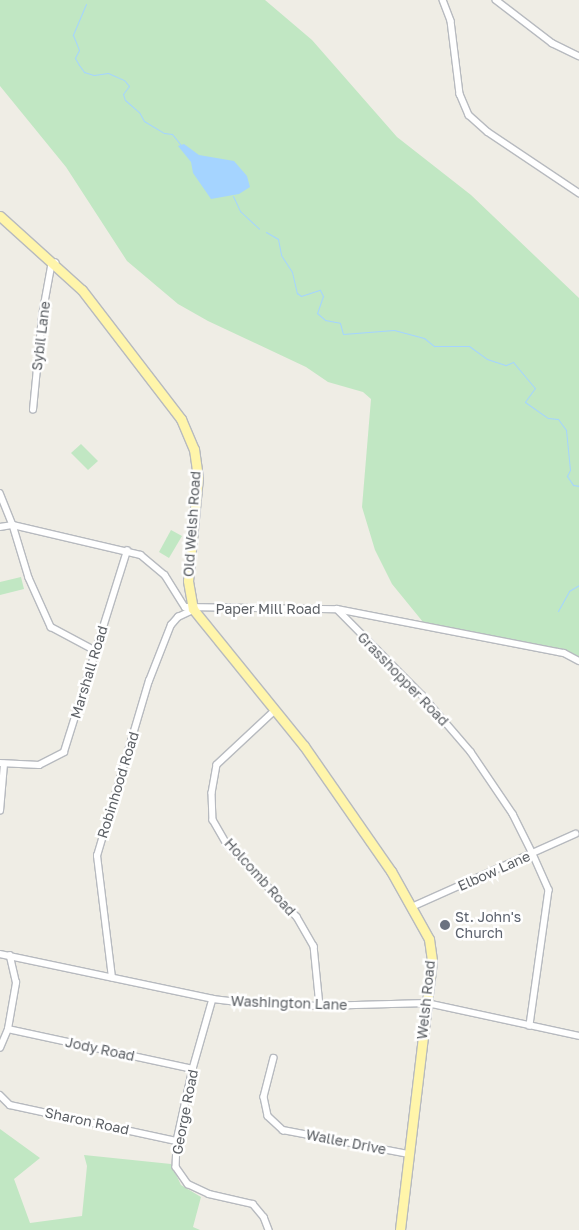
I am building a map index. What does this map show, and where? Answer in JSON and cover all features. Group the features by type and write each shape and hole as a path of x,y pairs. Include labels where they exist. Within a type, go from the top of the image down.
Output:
{"main road":[{"name":"Old Welsh Road","path":"0,216 55,263 82,290 142,363 181,419 194,449 198,477 188,581 193,609 304,746"},
{"name":"Welsh Road","path":"304,746 379,853 429,939 432,961 400,1230"}],"street":[{"path":"443,0 452,21 460,94 469,115 488,132 579,193"},
{"path":"496,0 552,43 579,56"},
{"name":"Sybil Lane","path":"33,410 42,316 55,263"},
{"path":"0,494 13,525 44,616 64,636 96,651"},
{"path":"0,527 13,525 141,555 165,575 185,607 193,609"},
{"name":"Marshall Road","path":"2,763 24,766 39,765 64,752 127,551"},
{"name":"Paper Mill Road","path":"193,609 337,609 564,654 579,661"},
{"name":"Robinhood Road","path":"112,978 97,856 149,681 167,635 178,617 193,609"},
{"name":"Grasshopper Road","path":"337,609 422,695 471,752 513,814 533,854 549,890 530,1026"},
{"name":"Holcomb Road","path":"275,711 217,765 212,793 213,820 227,844 296,917 314,946 320,1006"},
{"path":"0,811 2,763"},
{"name":"Elbow Lane","path":"412,907 576,834"},
{"name":"Washington Lane","path":"0,954 212,999 252,1004 320,1006 427,1003 579,1036"},
{"path":"0,1048 8,1029 16,983 10,956"},
{"name":"George Road","path":"212,999 193,1069 177,1141 176,1167 188,1184 209,1194 253,1204 264,1216 269,1230"},
{"name":"Jody Road","path":"8,1029 193,1069"},
{"name":"Waller Drive","path":"274,1058 264,1097 268,1116 283,1130 409,1154"},
{"name":"Sharon Road","path":"0,1095 10,1105 177,1141"}],"green space":[{"path":"0,0 265,0 312,40 397,137 471,195 579,298 579,659 423,622 392,584 375,550 362,507 371,399 363,392 328,382 306,367 208,321 178,304 127,261 66,167 0,86"},
{"path":"81,444 98,461 88,470 71,453"},
{"path":"171,530 182,536 169,558 159,552"},
{"path":"21,577 24,589 0,595 0,582"},
{"path":"0,1129 40,1158 14,1179 30,1223 82,1216 87,1166 84,1155 171,1164 181,1185 201,1197 193,1227 200,1230 0,1230"}],"water":[{"path":"184,144 199,155 234,161 247,176 250,187 239,194 211,199 193,173 191,162 178,146"}],"waterway":[{"path":"86,4 73,35 79,50 75,58 79,65 84,72 94,75 108,73 124,80 129,86 123,94 125,100 139,112 144,121 164,133 172,134 181,145"},
{"path":"233,196 240,211 259,229"},
{"path":"266,232 278,239 281,255 292,272 297,293 301,296 320,290 323,296 317,313 325,320 340,323 343,334 394,330 424,338 434,346 469,346 487,359 506,365 513,362 535,388 525,402 548,418 558,419 566,430 570,470 567,476 573,485 579,486"},
{"path":"558,611 569,591 579,585"}],"place":[{"name":"St. John's Church","path":"445,925"}]}
